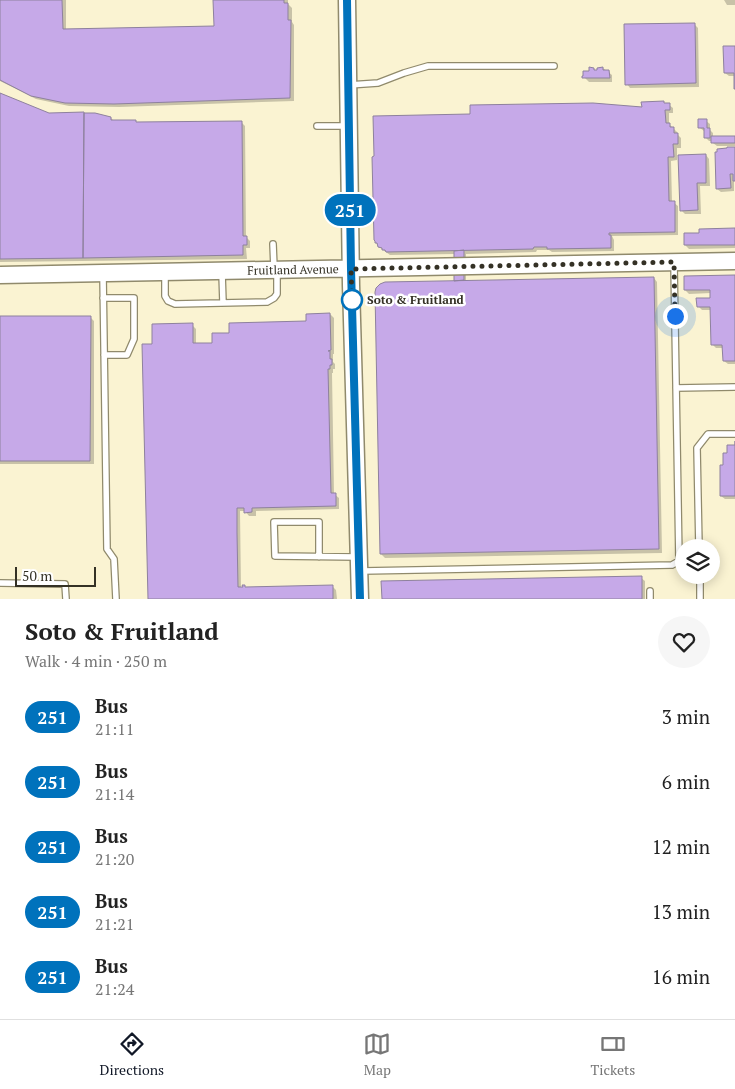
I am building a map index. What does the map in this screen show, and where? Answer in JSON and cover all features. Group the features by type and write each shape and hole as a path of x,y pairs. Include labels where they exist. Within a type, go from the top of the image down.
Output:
{"street":[{"path":"347,0 351,269 360,599"},
{"name":"Fruitland Avenue","path":"0,275 735,261"}],"lane":[{"path":"349,86 378,83 428,66 554,66"},
{"path":"316,126 349,126"},
{"path":"165,272 166,296 168,301 175,304 267,302 277,294 273,244"},
{"path":"319,557 319,522 274,522 275,556 319,557 359,564 672,565 679,561 674,262"},
{"path":"222,271 223,303"},
{"path":"103,273 107,549 114,559 116,599"},
{"path":"104,298 134,298 134,339 127,355 104,355"},
{"path":"676,388 735,387"},
{"path":"699,539 697,448 708,434 735,434"},
{"path":"0,583 65,584 66,599"},
{"path":"700,584 700,599"},
{"path":"650,591 650,599"}],"building":[{"path":"0,0 62,0 63,29 214,26 213,0 284,0 284,3 288,3 288,20 291,20 290,98 114,104 65,103 31,96 0,80"},
{"path":"695,23 696,83 625,85 624,24"},
{"path":"723,46 735,46 735,89 734,73 724,73"},
{"path":"589,67 594,68 594,70 603,67 603,70 609,70 610,78 582,78 583,71 589,71"},
{"path":"0,93 49,113 84,112 83,258 0,259"},
{"path":"664,101 664,103 670,103 670,110 665,110 666,123 670,123 670,127 674,127 674,133 678,133 678,144 673,144 674,157 668,157 669,201 675,201 675,232 609,233 611,235 611,248 547,249 547,247 534,247 533,249 386,252 375,243 372,157 374,156 373,116 470,114 470,105 593,103 642,107 641,102"},
{"path":"84,113 95,113 111,117 111,120 136,120 136,122 242,121 243,236 247,236 247,245 243,245 243,255 83,258"},
{"path":"698,119 707,119 707,128 710,128 710,138 704,138 704,128 698,128"},
{"path":"711,136 735,136 735,143 711,143"},
{"path":"735,147 735,181 733,181 733,174 730,174 731,188 716,189 715,152 717,152 717,149"},
{"path":"706,154 706,183 697,183 698,210 680,211 678,155"},
{"path":"735,228 735,245 684,245 684,233 699,233 699,229"},
{"path":"464,250 464,280 454,281 454,251"},
{"path":"735,275 735,361 723,361 722,345 711,345 710,307 697,307 696,298 710,298 710,290 684,290 684,276"},
{"path":"654,277 659,549 380,554 376,288 385,282"},
{"path":"330,313 331,350 328,351 330,351 332,365 328,369 331,493 336,493 336,506 252,508 252,512 244,513 244,508 237,508 237,533 238,587 243,587 242,585 245,585 245,587 333,585 333,599 148,599 142,344 152,344 152,324 193,323 193,343 212,343 212,333 229,333 229,323 306,321 306,314"},
{"path":"0,316 91,316 90,461 0,461"},
{"path":"727,445 735,445 735,496 720,496 720,465 723,465 723,453 727,453"},
{"path":"642,576 642,599 382,599 381,581"}],"bus line":[{"name":"251","path":"347,0 351,269 360,599"}],"place":[{"name":"Soto & Fruitland","path":"352,300"}],"route":[{"path":"352,300 351,269 674,262 675,316"}]}
